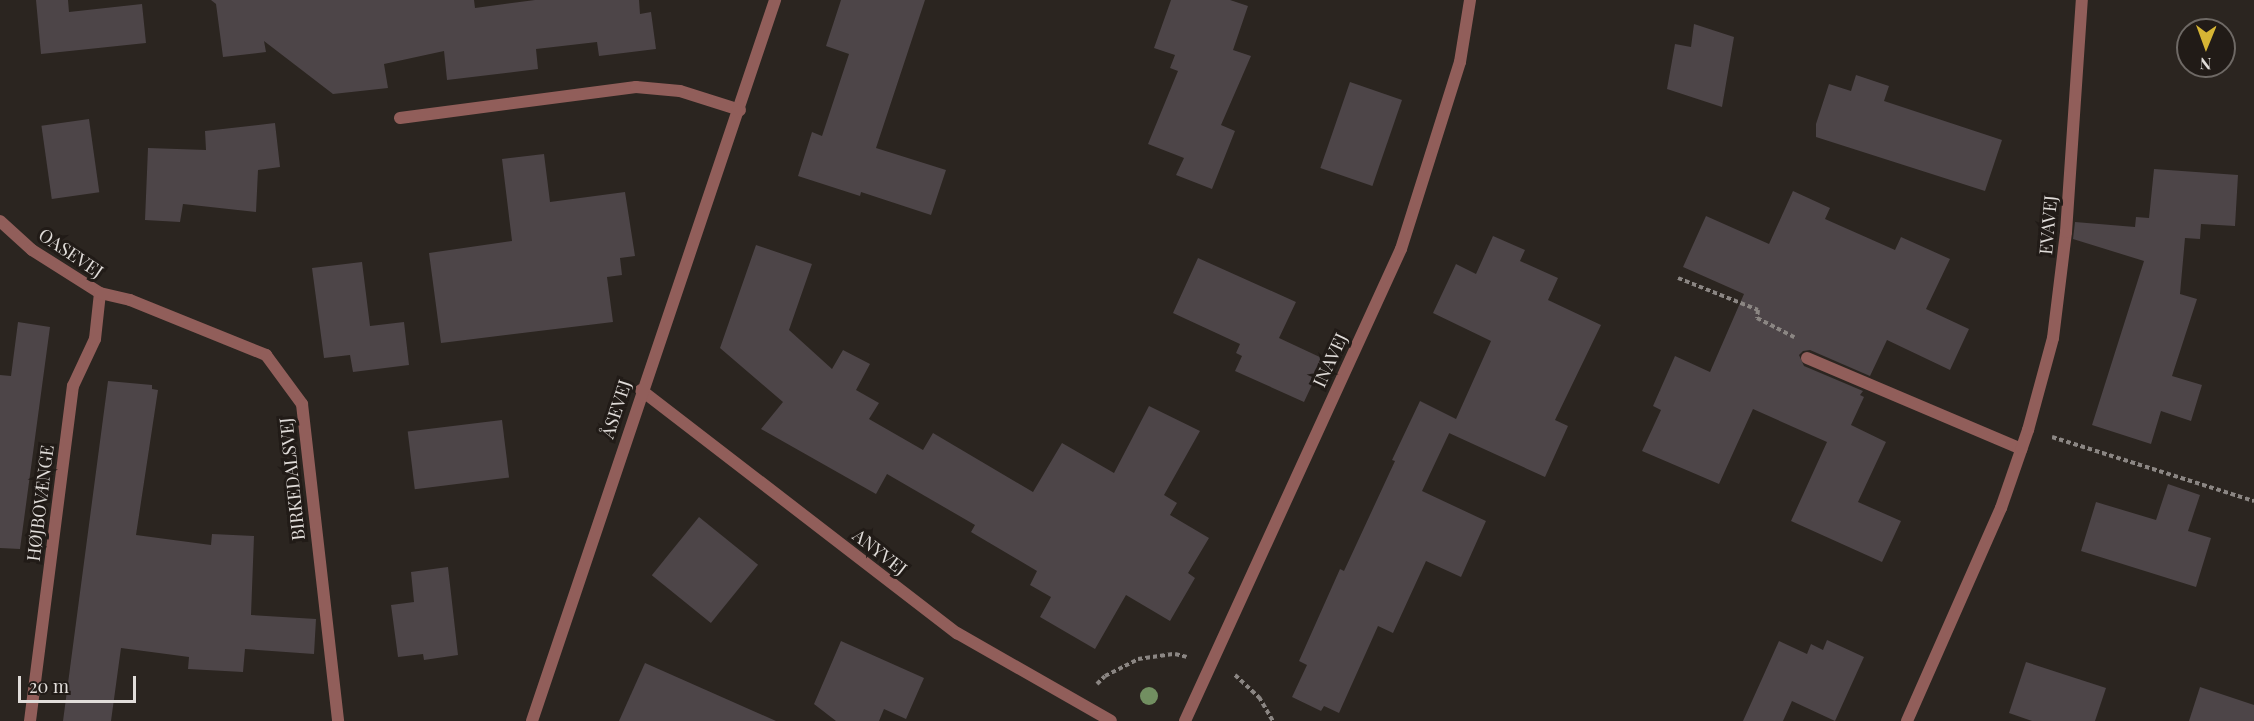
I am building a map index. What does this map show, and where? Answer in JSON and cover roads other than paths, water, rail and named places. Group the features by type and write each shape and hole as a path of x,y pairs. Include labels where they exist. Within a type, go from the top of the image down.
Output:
{"street":[{"name":"ÅSEVEJ","path":"532,721 641,390 740,110 775,0"},
{"name":"INAVEJ","path":"1185,721 1401,249 1460,62 1470,0"},
{"name":"EVAVEJ","path":"1907,721 2001,508 2028,430 2053,338 2066,232 2082,0"},
{"path":"400,118 636,87 680,91 740,110"},
{"name":"OASEVEJ","path":"0,221 32,250 100,293 130,300"},
{"name":"HØJBOVÆNGE","path":"30,721 73,386 95,339 100,293"},
{"name":"BIRKEDALSVEJ","path":"130,300 266,356 302,404 338,721"},
{"path":"1807,358 2022,449"},
{"name":"ANYVEJ","path":"641,390 957,633 1111,721"}]}
